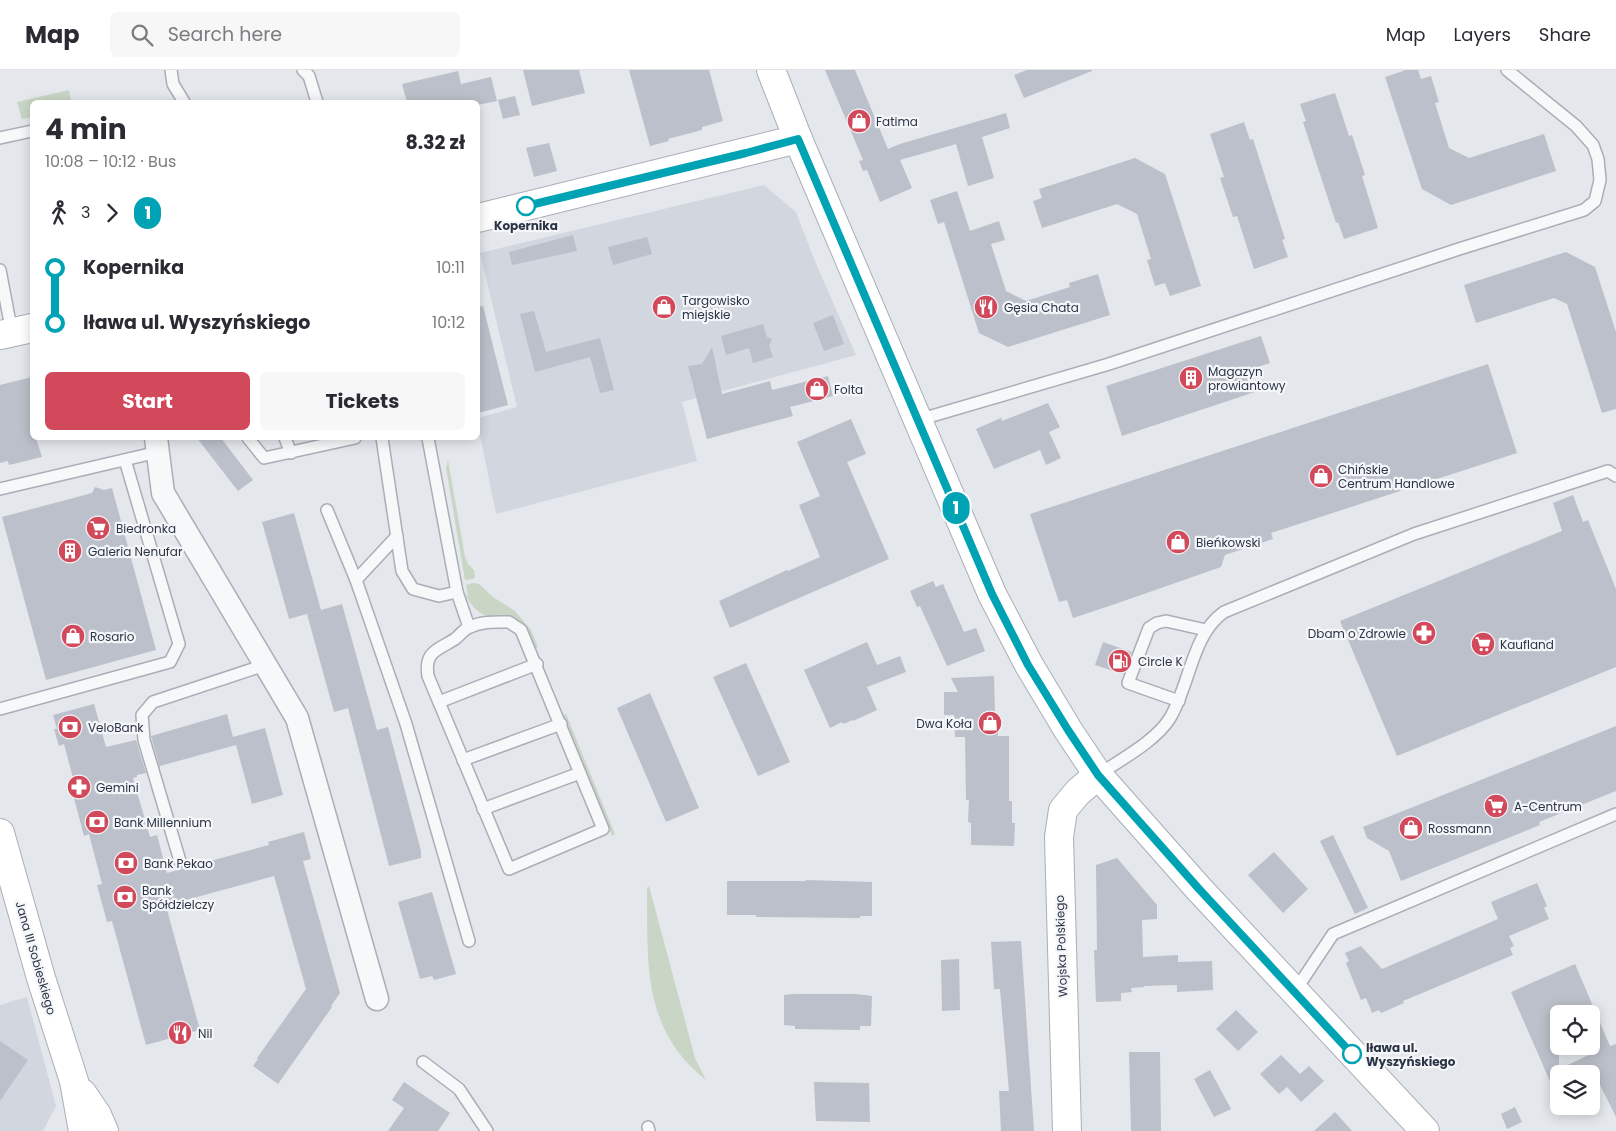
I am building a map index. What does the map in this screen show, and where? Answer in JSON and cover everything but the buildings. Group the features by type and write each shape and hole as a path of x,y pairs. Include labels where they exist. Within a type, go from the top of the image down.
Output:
{"street":[{"path":"777,72 798,139 992,594 1028,665 1098,775 1294,993 1424,1131"},
{"path":"480,218 798,139"},
{"path":"157,445 163,493 296,718 377,999"},
{"name":"Wojska Polskiego","path":"1066,1131 1059,837 1063,810 1078,792 1098,775"},
{"name":"Jana III Sobieskiego","path":"0,833 40,978 74,1081 86,1129"}],"lane":[{"path":"171,70 173,84 183,100"},
{"path":"918,420 1109,364 1584,210 1595,201 1600,180 1598,159 1593,145 1576,126 1507,70"},
{"path":"308,72 316,100"},
{"path":"0,138 30,131"},
{"path":"0,270 15,332"},
{"path":"250,440 264,458 346,440"},
{"path":"287,440 291,453"},
{"path":"382,440 402,571 413,589 439,596 457,592"},
{"path":"428,440 457,592 469,627"},
{"path":"0,489 125,460 157,445"},
{"path":"0,709 170,662 179,644 125,460"},
{"path":"1098,775 1160,731 1170,719 1179,701 1206,630 1214,619 1224,612 1414,534 1608,471 1616,476"},
{"path":"326,510 356,580 406,724 469,941"},
{"path":"356,580 397,536"},
{"path":"1179,701 1128,682 1148,628 1166,621 1206,630"},
{"path":"509,622 522,630 536,664 603,829 509,869 428,676 426,666 429,657 437,649 455,639 469,627 486,623 509,622"},
{"path":"439,702 536,664"},
{"path":"180,861 144,740 142,715 152,702 265,665"},
{"path":"463,760 561,724"},
{"path":"483,809 580,773"},
{"path":"1294,993 1333,934 1616,814"},
{"path":"423,1062 459,1089 487,1131"}],"shaded area":[{"name":"Targowisko miejskie","path":"764,185 796,212 814,259 856,355 682,402 697,461 496,514 480,435 480,417 517,407 480,253"},
{"path":"27,997 56,1106 43,1131 0,1131 0,1005"}],"green space":[{"path":"69,90 71,100 30,100 30,117 22,119 17,102"},
{"path":"448,460 465,557 468,564 474,570 475,577 473,579 465,580 446,468"},
{"path":"479,584 493,597 515,611 531,630 538,647 534,649 526,629 517,621 510,618 488,616 473,607 466,596 468,595 466,585"},
{"path":"566,714 615,834 612,836 562,716"},
{"path":"649,886 695,1058 706,1080 685,1060 669,1039 659,1016 652,992 649,967 647,888"}],"bus line":[{"name":"1","path":"526,206 798,139 992,594 1028,665 1098,775 1199,889 1352,1054"}],"place":[{"name":"Fatima","path":"859,121"},
{"name":"Kopernika","path":"526,206"},
{"name":"Targowisko miejskie","path":"664,307"},
{"name":"Gęsia Chata","path":"986,307"},
{"name":"Magazyn prowiantowy","path":"1191,378"},
{"name":"Folta","path":"817,389"},
{"name":"Chińskie Centrum Handlowe","path":"1321,476"},
{"name":"Biedronka","path":"98,528"},
{"name":"Bieńkowski","path":"1178,542"},
{"name":"Galeria Nenufar","path":"70,551"},
{"name":"Dbam o Zdrowie","path":"1424,633"},
{"name":"Rosario","path":"73,636"},
{"name":"Kaufland","path":"1483,644"},
{"name":"Circle K","path":"1120,661"},
{"name":"Dwa Koła","path":"990,723"},
{"name":"VeloBank","path":"70,727"},
{"name":"Gemini","path":"79,787"},
{"name":"A-Centrum","path":"1496,806"},
{"name":"Bank Millennium","path":"97,822"},
{"name":"Rossmann","path":"1411,828"},
{"name":"Bank Pekao","path":"126,863"},
{"name":"Bank Spółdzielczy","path":"125,897"},
{"name":"Nil","path":"180,1033"},
{"name":"Iława ul. Wyszyńskiego","path":"1352,1054"}]}
